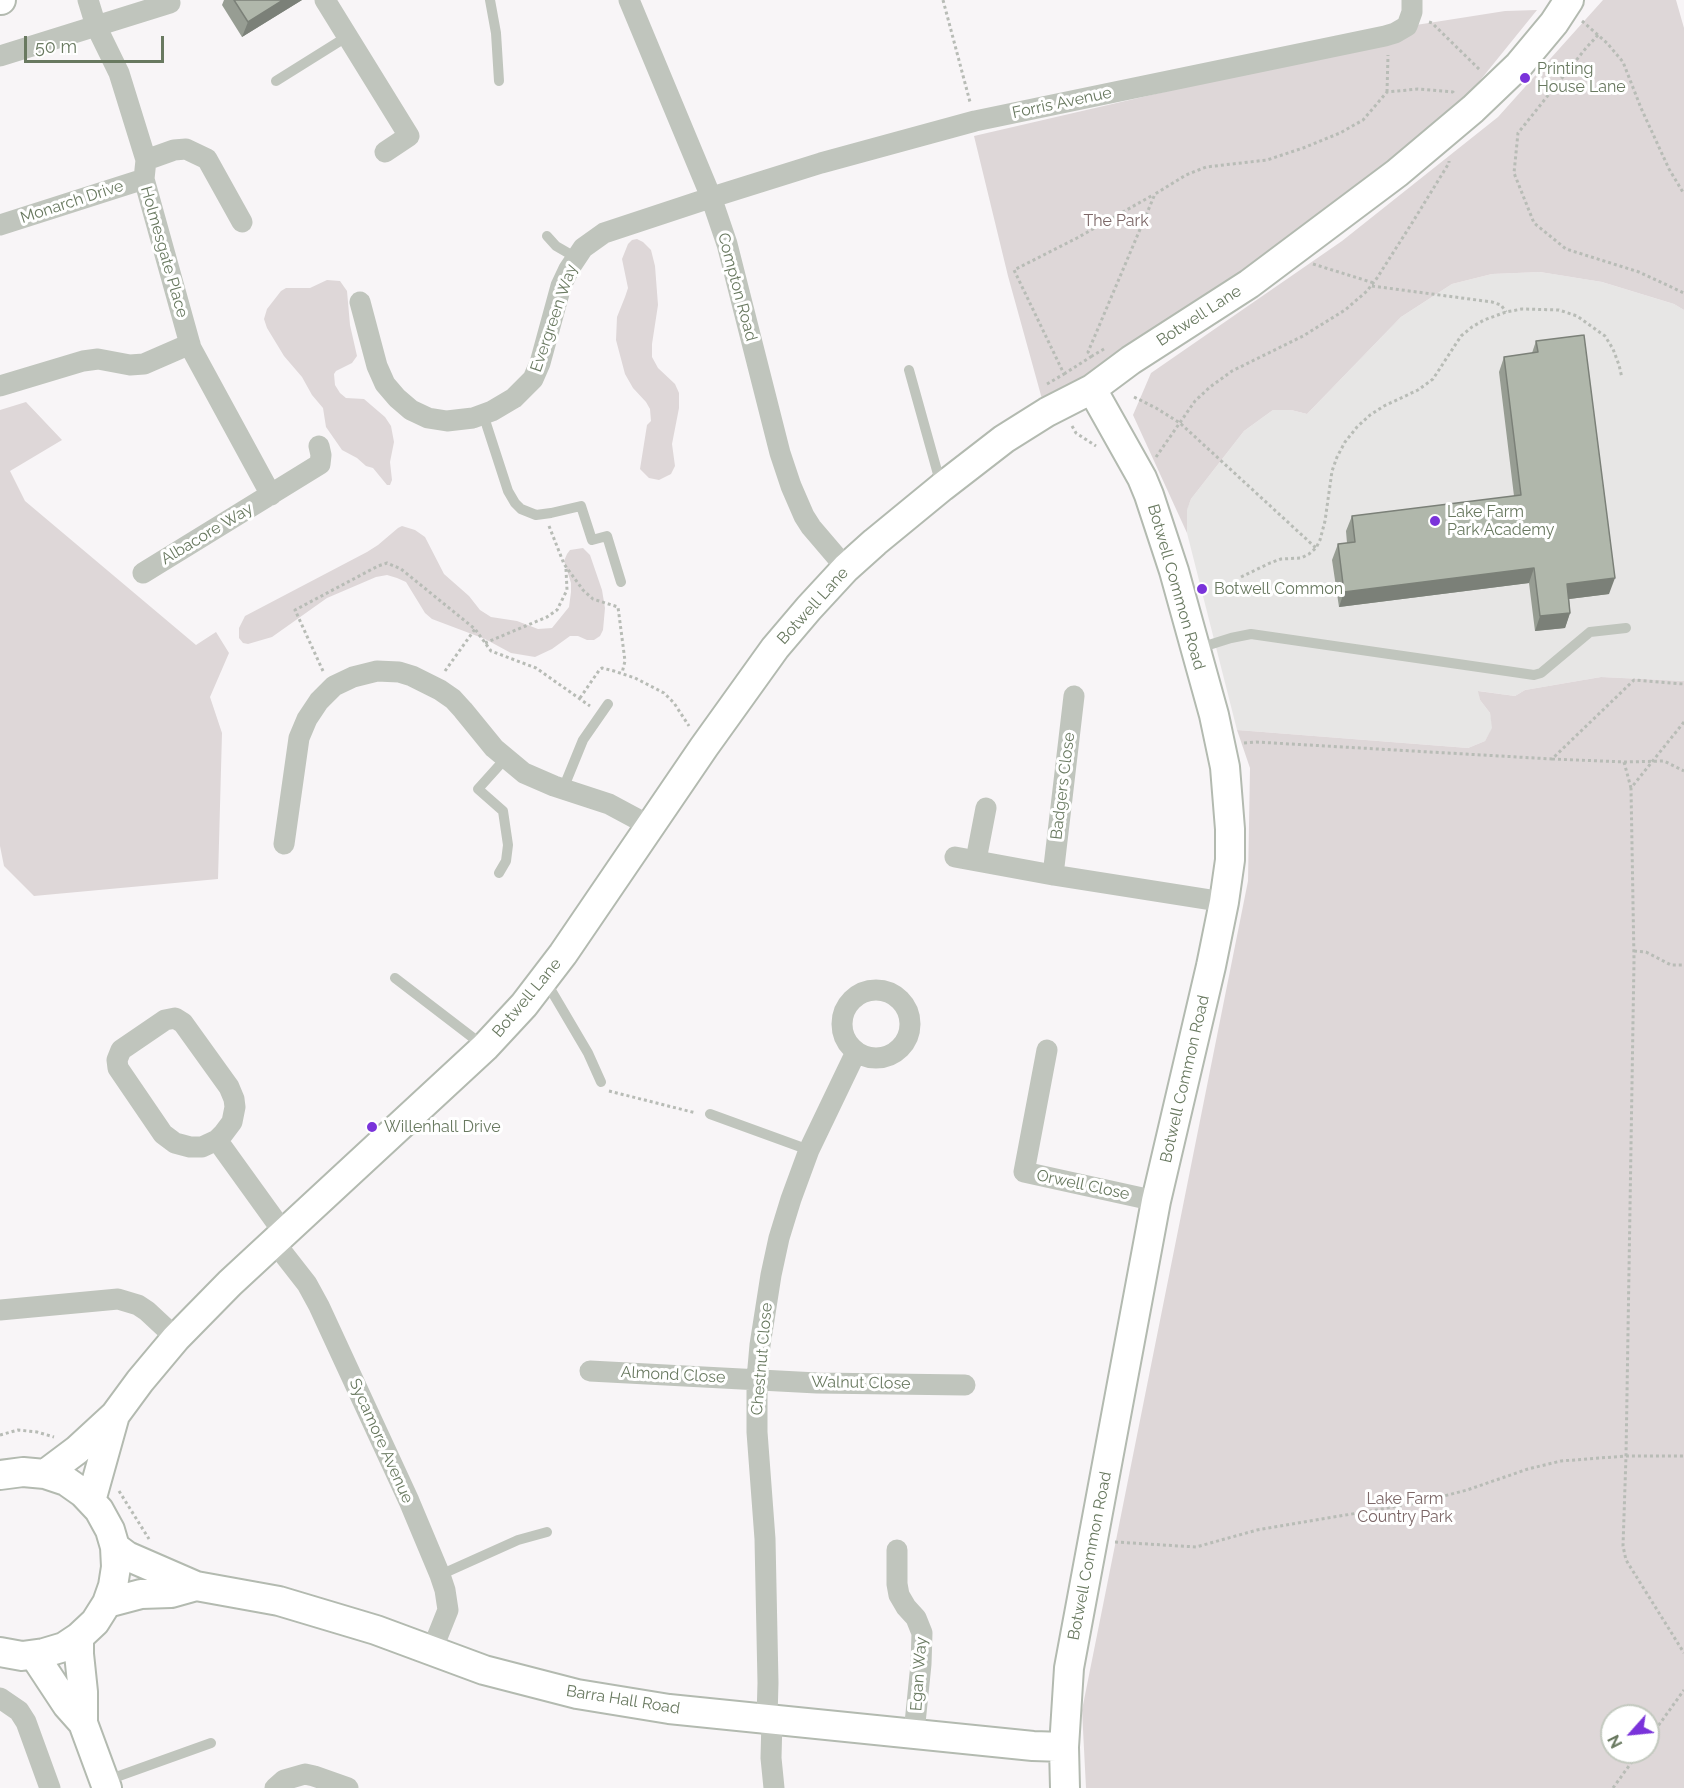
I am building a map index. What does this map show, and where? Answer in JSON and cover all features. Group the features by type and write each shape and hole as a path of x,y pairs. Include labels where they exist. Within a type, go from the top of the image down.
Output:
{"street":[{"name":"Holmesgate Place","path":"88,0 96,26 119,73 190,344 271,495"},
{"path":"326,0 409,136 385,152"},
{"name":"Compton Road","path":"630,0 711,197 735,274 780,453 791,486 811,527 846,568"},
{"name":"Botwell Lane","path":"45,1474 77,1450 115,1415 176,1338 230,1283 485,1047 524,1005 545,979 704,747 775,648 846,568 942,487 1005,439 1059,405 1092,389 1122,366 1249,284 1373,192 1497,87 1530,52 1567,2"},
{"path":"0,56 170,3"},
{"name":"Forris Avenue","path":"711,197 821,163 975,121 1385,36 1407,26 1411,9"},
{"name":"Monarch Drive","path":"0,225 145,170 174,150 186,149 207,159 242,222"},
{"name":"Evergreen Way","path":"360,302 377,366 386,384 397,398 418,415 437,421 455,421 483,414 514,398 533,379 548,338 561,286 575,257 589,242 604,233 711,197"},
{"path":"0,386 83,361 98,359 130,365 144,364 190,344"},
{"name":"Botwell Common Road","path":"1065,1788 1064,1747 1069,1668 1156,1201 1211,966 1230,860 1227,785 1221,745 1158,519 1142,478 1092,389"},
{"name":"Albacore Way","path":"143,573 320,464 319,446"},
{"path":"284,844 299,738 313,709 332,689 354,676 388,671 412,676 453,699 505,759 524,773 539,781 609,804 650,826"},
{"name":"Badgers Close","path":"1053,875 1074,696"},
{"path":"986,808 966,859 1224,902"},
{"path":"175,1018 183,1023 229,1087 234,1098 232,1122 217,1140 202,1147 190,1147 176,1143 163,1134 118,1068 117,1060 121,1050 165,1020 175,1018"},
{"name":"Orwell Close","path":"1047,1050 1024,1172 1156,1201"},
{"name":"Chestnut Close","path":"774,1788 768,1683 765,1539 757,1432 757,1379 760,1345 771,1275 785,1219 809,1150 856,1052"},
{"name":"Sycamore Avenue","path":"217,1140 319,1306 409,1501 445,1590 448,1610 432,1650"},
{"path":"0,1310 118,1299 138,1305 147,1311 176,1338"},
{"name":"Almond Close","path":"590,1371 757,1379"},
{"name":"Walnut Close","path":"757,1379 817,1383 965,1385"},
{"name":"Botwell Lane","path":"91,1501 115,1415"},
{"path":"0,1475 23,1472 45,1474 74,1486 91,1501 105,1520 115,1547 116,1566 115,1580 107,1603 99,1618 79,1637 59,1649 34,1655 22,1656 0,1652"},
{"name":"Barra Hall Road","path":"115,1547 127,1556 196,1586 279,1600 376,1630 484,1670 577,1694 669,1709 1032,1746 1064,1747"},
{"name":"Egan Way","path":"897,1550 899,1595 916,1618 922,1633 914,1733"},
{"name":"Barra Hall Road","path":"107,1603 141,1594 171,1593 196,1586"},
{"path":"79,1637 83,1723 106,1785"},
{"path":"34,1655 67,1705 83,1723"},
{"path":"0,1698 19,1711 26,1722 50,1788"},
{"path":"279,1784 304,1774 348,1788"}],"lane":[{"path":"490,0 496,33 499,81"},
{"path":"276,81 348,36"},
{"path":"546,236 556,246 575,257"},
{"path":"909,370 942,487"},
{"path":"483,414 512,498 521,509 536,515 581,506 592,540 607,536 621,582"},
{"path":"1195,649 1251,634 1534,675 1541,673 1590,632 1626,628"},
{"path":"563,789 583,740 608,704"},
{"path":"499,873 506,861 508,845 503,811 478,789 505,759"},
{"path":"395,978 485,1047"},
{"path":"545,979 588,1053 601,1082"},
{"path":"710,1114 809,1150"},
{"path":"440,1575 518,1540 547,1532"},
{"path":"106,1785 211,1743"}],"path":[{"path":"943,0 975,121"},
{"path":"1567,2 1623,62 1669,169 1684,194"},
{"path":"1411,9 1432,23 1497,87"},
{"path":"1599,35 1518,133 1514,173 1534,223 1566,249 1639,272 1684,293"},
{"path":"1064,374 1014,270 1077,238 1186,175 1206,167 1267,160 1340,134 1363,120 1387,92 1388,56 1385,36"},
{"path":"1387,92 1418,88 1453,92 1473,109"},
{"path":"1142,478 1202,393 1221,378 1248,362 1303,336 1353,304 1373,284 1449,163 1443,135"},
{"path":"1092,356 1088,351 1155,194"},
{"path":"1308,262 1373,284 1492,302 1502,305 1506,312"},
{"path":"1241,577 1270,563 1301,558 1316,548 1325,521 1334,464 1345,442 1357,427 1384,406 1418,390 1433,379 1461,336 1472,327 1506,312 1559,310 1577,316 1605,336 1613,349 1622,378"},
{"path":"1110,345 1047,384 1076,433 1101,450 1120,439"},
{"path":"1134,397 1180,423 1316,548"},
{"path":"546,514 556,547 566,568 583,590 593,598 618,607 625,661 622,674"},
{"path":"332,689 295,610 387,563 401,568 475,629 494,653 536,668 600,714"},
{"path":"485,643 547,617 556,609 567,590 566,568"},
{"path":"435,687 475,629"},
{"path":"580,698 600,669 622,674 653,687 669,697 704,747"},
{"path":"1552,759 1634,680 1684,684"},
{"path":"1631,788 1684,722"},
{"path":"1221,745 1256,742 1552,759 1624,762 1653,760 1664,761 1684,771"},
{"path":"1624,762 1631,788 1634,951 1623,1546 1626,1560 1684,1653"},
{"path":"1634,951 1646,952 1671,965 1684,965"},
{"path":"601,1082 604,1090 702,1115 710,1114"},
{"path":"1093,1538 1117,1542 1196,1547 1257,1530 1416,1503 1561,1461 1626,1456 1684,1456"},
{"path":"1660,1723 1684,1690"},
{"path":"1613,1788 1630,1764"}],"shaded area":[{"name":"Lake Farm Park Academy","path":"1540,272 1602,282 1674,304 1684,310 1684,681 1601,677 1525,690 1515,696 1479,691 1480,700 1490,713 1493,728 1485,741 1468,748 1237,730 1187,533 1187,509 1191,499 1244,431 1273,410 1291,410 1307,414 1401,317 1452,284 1492,274"}],"green space":[{"path":"1603,0 1676,0 1684,28 1684,310 1674,304 1602,282 1540,272 1492,274 1452,284 1401,317 1307,414 1291,410 1273,410 1244,431 1191,499 1187,510 1187,533 1133,415 1151,373 1342,241 1498,117"},
{"name":"The Park","path":"1537,10 1465,99 1353,196 1180,316 1083,377 1042,399 1008,276 974,136 1406,36 1416,25 1505,11"},
{"path":"637,239 651,250 655,266 658,305 652,357 658,368 675,384 679,393 679,408 672,444 675,466 671,474 659,480 649,478 640,469 647,425 651,421 650,409 625,374 616,340 617,317 628,288 622,259 628,244"},
{"path":"327,280 340,281 347,291 350,325 357,356 352,363 336,371 335,385 346,398 364,399 385,417 391,426 394,442 390,462 392,480 390,485 387,485 373,468 342,450 326,427 323,408 312,395 302,377 284,356 264,319 267,309 281,291 286,288 310,288"},
{"path":"26,402 62,440 10,471 25,501 196,645 216,632 229,653 210,697 222,733 218,879 34,896 4,866 0,846 0,410"},
{"path":"402,526 415,530 425,537 444,574 469,596 480,610 491,617 517,621 538,629 552,628 569,607 571,583 564,561 570,550 583,548 590,555 602,590 605,608 603,630 600,636 594,640 587,640 578,636 570,636 552,649 535,657 511,653 485,639 432,619 425,613 406,582 387,575 376,577 327,598 272,637 248,644 243,643 239,638 239,628 245,616 367,552"},
{"name":"Lake Farm Country Park","path":"1601,677 1684,681 1684,1788 1086,1788 1082,1710 1248,881 1250,768 1237,730 1468,748 1485,741 1492,728 1490,713 1480,700 1478,691 1515,696 1525,690"}],"building":[{"path":"234,0 283,0 248,22"},
{"path":"1584,335 1615,578 1567,584 1570,613 1540,616 1534,568 1344,592 1338,544 1355,542 1352,516 1521,495 1504,357 1538,352 1536,341"}],"place":[{"name":"Printing House Lane","path":"1525,78"},
{"name":"Lake Farm Park Academy","path":"1435,521"},
{"name":"Botwell Common","path":"1202,589"},
{"name":"Willenhall Drive","path":"372,1127"}]}
